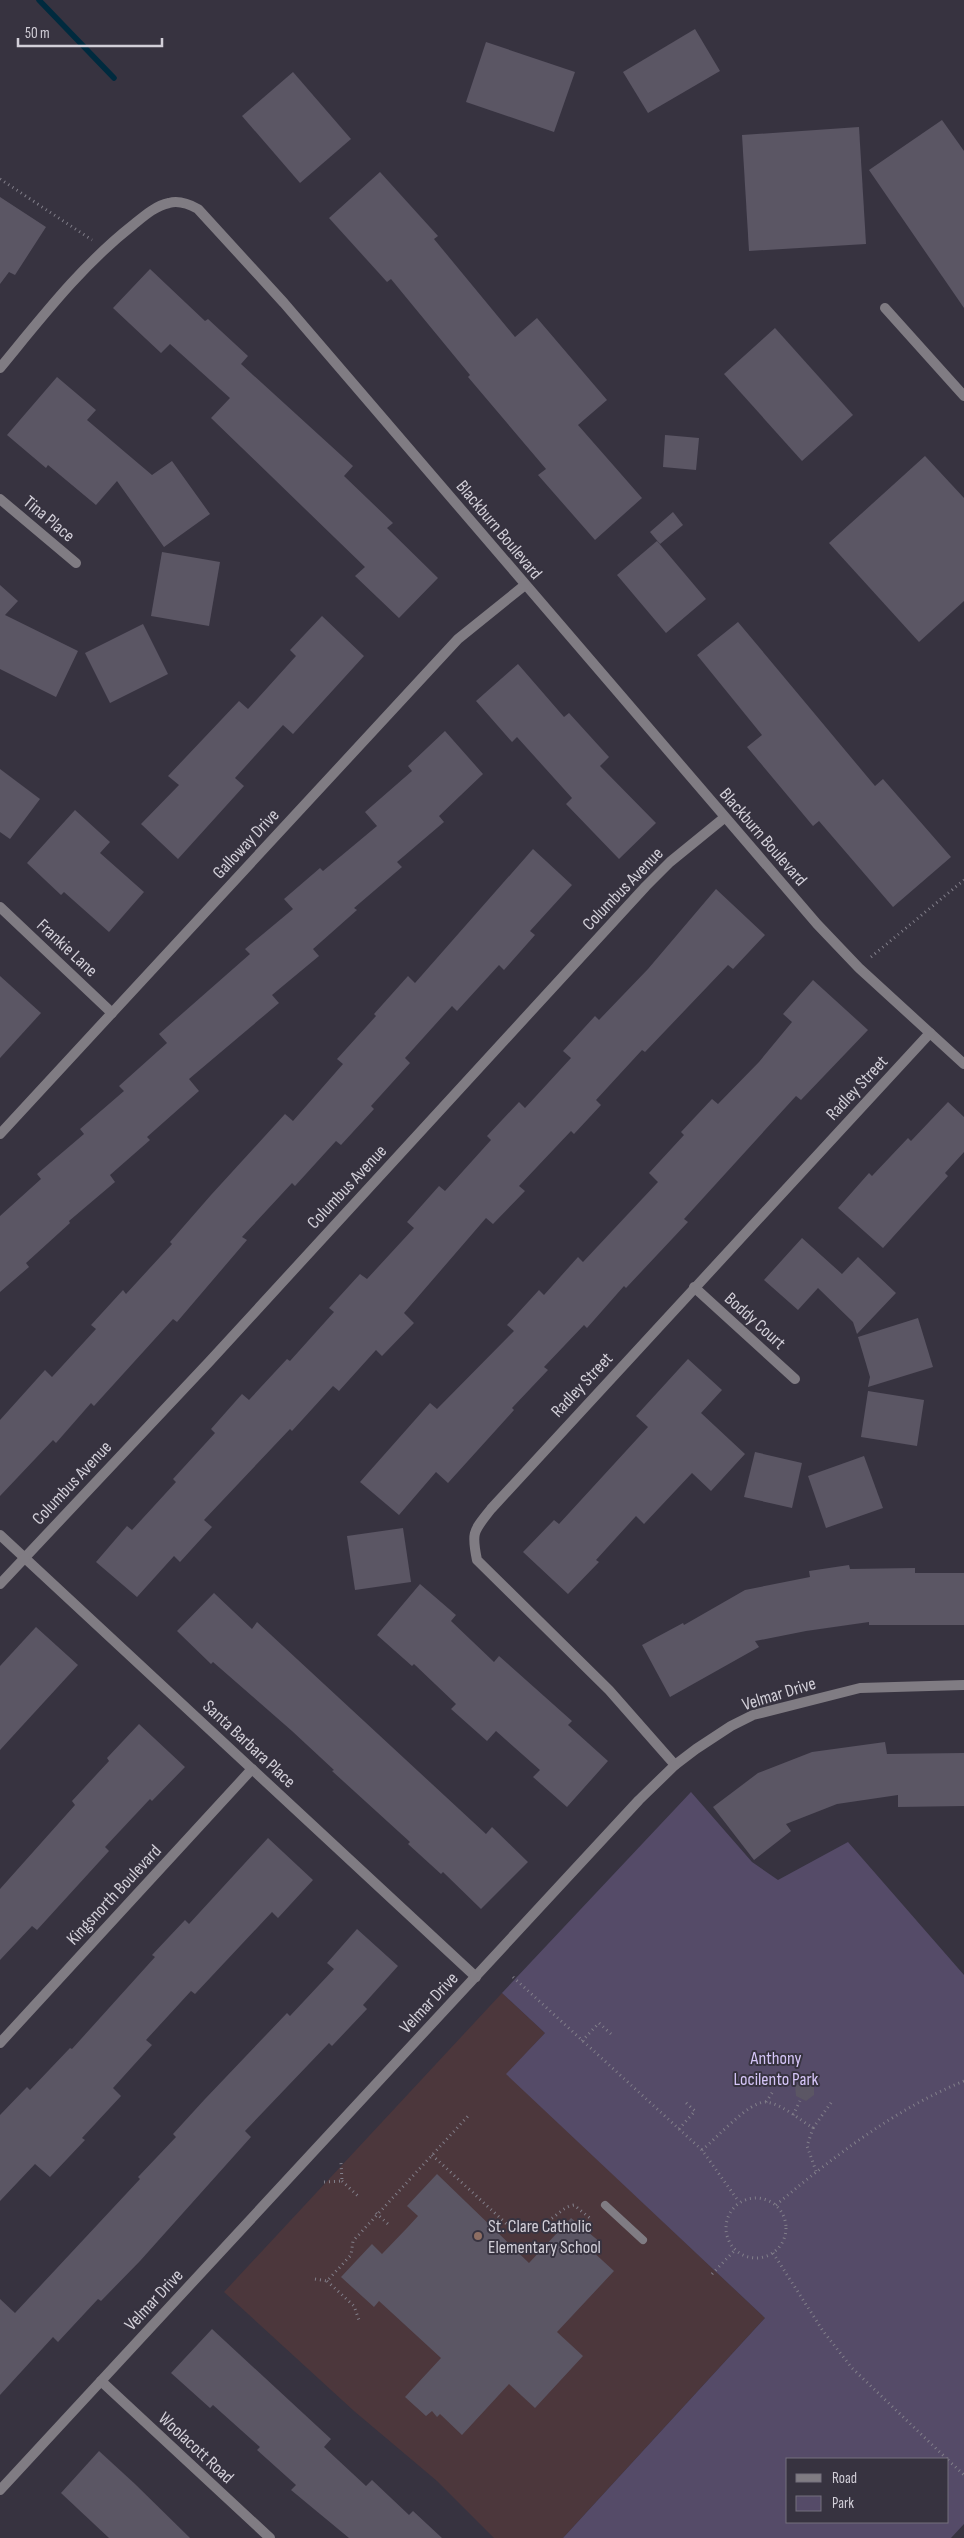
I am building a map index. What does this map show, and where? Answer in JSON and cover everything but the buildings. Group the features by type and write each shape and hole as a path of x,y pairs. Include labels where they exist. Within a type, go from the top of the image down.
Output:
{"street":[{"name":"Blackburn Boulevard","path":"0,368 96,255 160,206 175,202 190,204 206,216 284,302 724,818 843,952 964,1064"},
{"path":"885,308 964,396"},
{"name":"Tina Place","path":"0,499 76,563"},
{"name":"Galloway Drive","path":"0,1134 458,639 524,585"},
{"name":"Columbus Avenue","path":"0,1584 209,1362 646,886 670,862 724,818"},
{"name":"Frankie Lane","path":"0,907 112,1013"},
{"name":"Radley Street","path":"675,1765 608,1690 477,1560 473,1542 474,1532 491,1509 930,1033"},
{"name":"Boddy Court","path":"694,1287 795,1379"},
{"name":"Santa Barbara Place","path":"0,1536 476,1977"},
{"name":"Velmar Drive","path":"0,2490 639,1800 675,1765 731,1726 753,1716 802,1702 860,1688 964,1685"},
{"name":"Kingsnorth Boulevard","path":"0,2043 252,1769"},
{"name":"Woolacott Road","path":"100,2381 270,2538"}],"lane":[{"path":"605,2205 643,2240"}],"path":[{"path":"0,179 92,240"},
{"path":"871,957 964,880"},
{"path":"513,1977 702,2150 739,2202"},
{"path":"582,2041 599,2023 610,2034"},
{"path":"776,2205 816,2171 903,2111 935,2093 964,2081"},
{"path":"766,2102 774,2090"},
{"path":"816,2171 807,2146 814,2128 833,2100"},
{"path":"679,2129 695,2111 684,2101"},
{"path":"793,2115 800,2101"},
{"path":"702,2150 754,2104 766,2102 814,2128"},
{"path":"327,2281 351,2255 353,2241 376,2214 469,2115"},
{"path":"432,2155 511,2228 534,2226 548,2221 566,2206 574,2205 591,2219"},
{"path":"341,2163 342,2181 359,2197"},
{"path":"324,2182 342,2181"},
{"path":"758,2197 776,2205 782,2212 786,2230 784,2239 772,2253 753,2258 744,2256 735,2250 726,2234 725,2225 728,2216 739,2202 758,2197"},
{"path":"376,2214 389,2225"},
{"path":"712,2274 735,2250"},
{"path":"772,2253 823,2331 852,2368 945,2458"},
{"path":"315,2279 327,2281 354,2306 359,2320"},
{"path":"949,2462 964,2475"}],"shaded area":[{"name":"St. Clare Catholic Elementary School","path":"502,1993 545,2033 507,2074 765,2318 563,2538 494,2538 437,2481 354,2411 224,2292"}],"green space":[{"name":"Anthony Locilento Park","path":"691,1792 752,1862 778,1880 848,1842 964,1975 964,2524 951,2538 563,2538 765,2318 506,2074 545,2033 502,1993"}],"waterway":[{"path":"39,0 114,78"}],"place":[{"name":"St. Clare Catholic Elementary School","path":"478,2236"}]}
